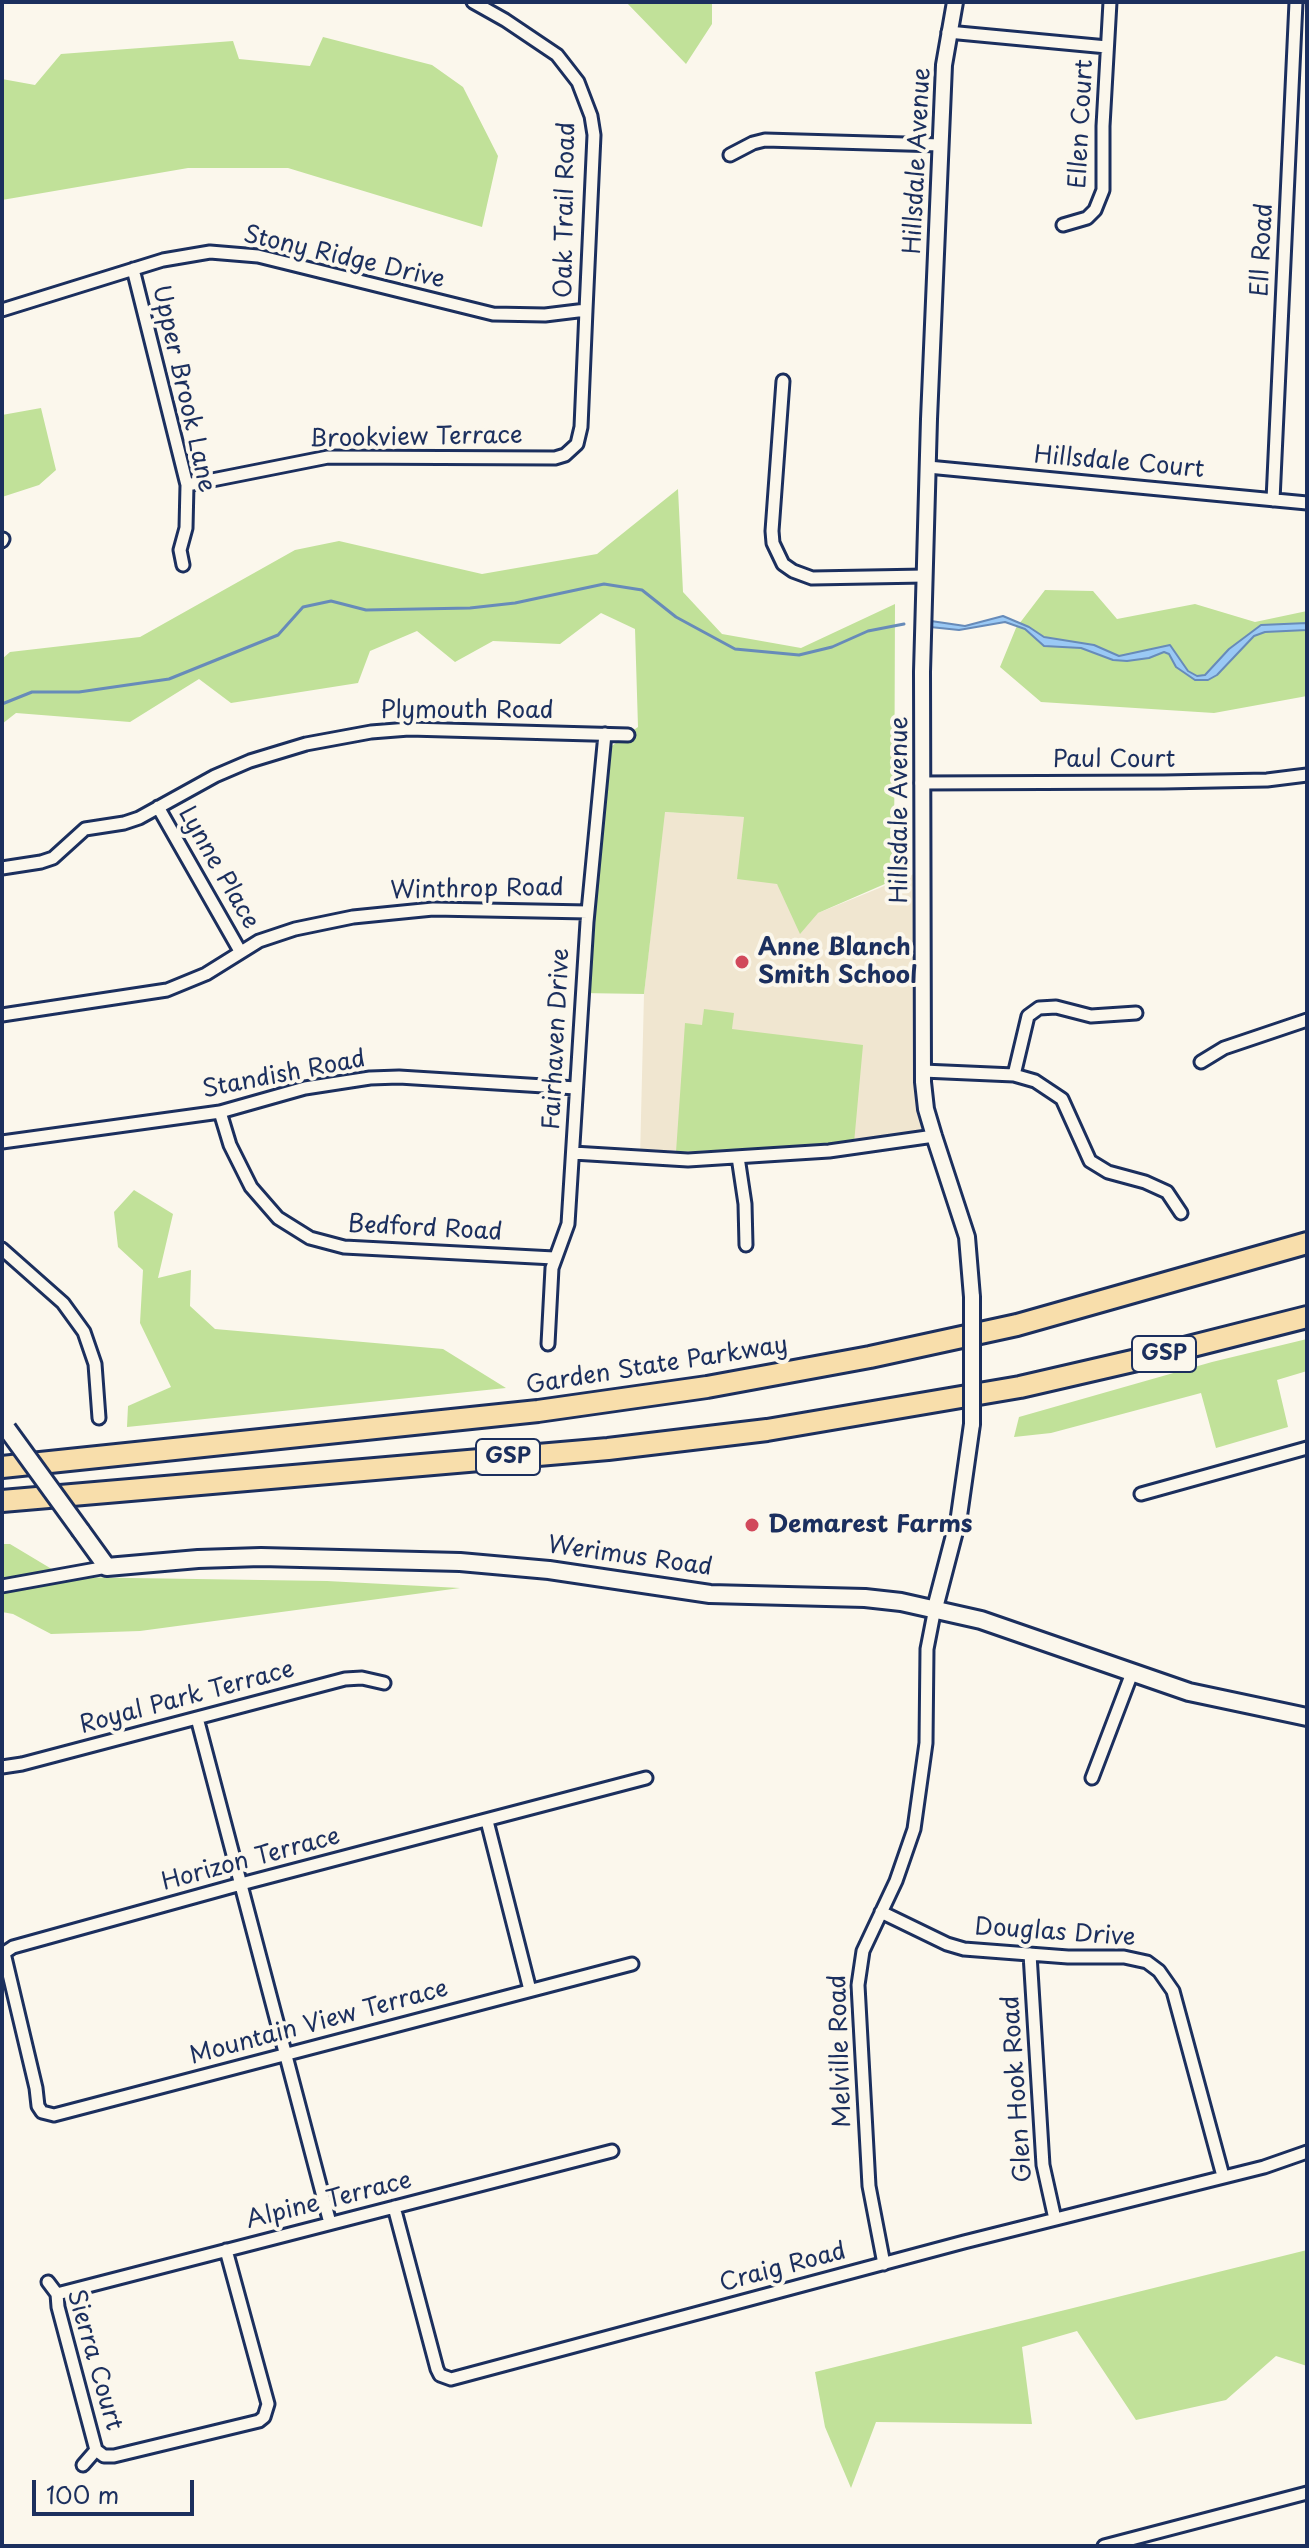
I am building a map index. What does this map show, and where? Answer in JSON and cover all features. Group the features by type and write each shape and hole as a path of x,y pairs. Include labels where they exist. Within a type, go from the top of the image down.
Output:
{"highway":[{"name":"Garden State Parkway","path":"2,1467 538,1411 751,1380 1017,1325 1307,1243"},
{"name":"GSP","path":"2,1501 608,1449 782,1428 1049,1381 1307,1317"}],"main road":[{"path":"4,1426 107,1567"},
{"name":"Werimus Road","path":"107,1567 261,1557 460,1562 549,1570 710,1594 865,1598 935,1608 981,1620 1213,1699 1307,1717"}],"street":[{"name":"Oak Trail Road","path":"473,2 557,55 578,82 586,99 594,135 581,427"},
{"name":"Hillsdale Avenue","path":"935,1608 959,1516 972,1424 972,1297 967,1237 926,1109 923,1071 921,783 928,467 941,145 948,32 955,2"},
{"name":"Ellen Court","path":"1063,225 1087,218 1101,200 1110,2"},
{"name":"Ell Road","path":"1273,500 1296,2"},
{"path":"948,32 1107,47"},
{"path":"730,155 765,140 941,145"},
{"name":"Stony Ridge Drive","path":"2,310 186,255 234,253 258,256 493,314 545,315 586,310"},
{"name":"Upper Brook Lane","path":"133,269 187,485 186,528 180,550 183,565"},
{"path":"783,381 772,531 777,554 783,564 812,578 925,576"},
{"name":"Brookview Terrace","path":"187,485 328,457 555,458 572,450 577,444 581,427"},
{"name":"Hillsdale Court","path":"928,467 1307,503"},
{"name":"Plymouth Road","path":"2,868 53,858 85,829 124,823 250,761 343,736 409,729 628,735"},
{"name":"Fairhaven Drive","path":"548,1344 554,1258 568,1224 588,912 605,734"},
{"name":"Paul Court","path":"921,783 1267,780 1307,775"},
{"name":"Lynne Place","path":"158,807 240,951"},
{"name":"Winthrop Road","path":"2,1015 167,990 206,974 259,941 295,929 393,912 454,909 588,912"},
{"path":"1014,1075 1028,1016 1039,1008 1056,1007 1091,1016 1136,1013"},
{"path":"1201,1062 1224,1048 1307,1020"},
{"path":"923,1071 1014,1075 1035,1081 1062,1099 1090,1161 1108,1172 1145,1182 1167,1192 1181,1213"},
{"name":"Standish Road","path":"2,1142 220,1112 305,1088 370,1078 399,1077 576,1088"},
{"name":"Bedford Road","path":"220,1112 230,1145 251,1187 278,1218 310,1238 344,1247 554,1258"},
{"path":"573,1153 653,1159 738,1157 843,1150 934,1136"},
{"path":"738,1157 745,1204 746,1245"},
{"path":"2,1249 63,1303 84,1332 95,1364 99,1418"},
{"path":"1141,1494 1307,1448"},
{"path":"2,1586 107,1567"},
{"name":"Melville Road","path":"884,2264 869,2186 858,1985 863,1951 906,1855 919,1802 926,1743 927,1649 935,1608"},
{"path":"1092,1778 1132,1673"},
{"name":"Royal Park Terrace","path":"2,1767 345,1679 362,1678 384,1683"},
{"path":"197,1718 330,2223"},
{"name":"Horizon Terrace","path":"36,2088 4,1953 13,1947 646,1778"},
{"path":"487,1821 530,1990"},
{"name":"Douglas Drive","path":"881,1912 964,1949 1135,1958 1147,1962 1167,1980 1173,1991 1223,2176"},
{"name":"Glen Hook Road","path":"1030,1954 1043,2165 1055,2219"},
{"name":"Mountain View Terrace","path":"36,2088 38,2106 42,2112 54,2115 632,1964"},
{"name":"Alpine Terrace","path":"57,2294 612,2151"},
{"name":"Craig Road","path":"394,2207 437,2369 444,2378 451,2379 1055,2219 1264,2167 1307,2152"},
{"name":"Sierra Court","path":"48,2282 57,2294 96,2450 104,2456 114,2456 259,2421 264,2417 268,2404 226,2250"},
{"name":"Sierra Court","path":"83,2465 96,2450"},
{"path":"1104,2546 1307,2493"}],"shaded area":[{"path":"664,812 744,817 777,884 818,913 921,871 923,1082 934,1136 871,1147 640,1158 644,994"}],"green space":[{"path":"626,2 712,2 712,24 686,64"},
{"path":"323,37 432,65 463,87 498,156 482,227 288,168 188,168 2,200 2,79 35,85 61,54 233,41 239,59 310,66"},
{"path":"41,408 56,470 39,485 2,497 2,415"},
{"path":"678,489 683,592 722,634 801,648 895,604 894,880 818,913 800,934 777,884 737,879 744,817 665,812 644,994 580,993 598,756 638,727 635,629 601,613 560,644 493,641 455,662 417,631 370,651 358,683 231,703 199,679 130,722 16,713 2,724 2,659 10,652 140,637 295,550 339,541 482,574 597,554"},
{"path":"1045,590 1093,591 1117,619 1195,604 1255,622 1307,611 1307,696 1214,713 1041,702 1000,667 1016,628"},
{"path":"704,1009 734,1013 732,1029 863,1045 854,1143 676,1152 685,1023 702,1025"},
{"path":"134,1190 173,1214 158,1278 191,1270 190,1306 215,1329 443,1349 506,1388 127,1427 128,1406 171,1387 140,1323 143,1270 118,1247 114,1212"},
{"path":"1307,1339 1307,1371 1277,1380 1288,1427 1216,1448 1201,1393 1051,1433 1014,1437 1019,1417 1212,1362"},
{"path":"2,1544 10,1544 65,1577 327,1581 460,1588 140,1631 51,1634 13,1614 2,1612"},
{"path":"1307,2250 1307,2366 1276,2356 1226,2400 1136,2420 1077,2331 1022,2347 1032,2424 876,2422 851,2488 825,2427 815,2372"}],"water":[{"path":"1003,616 1044,637 1094,645 1119,656 1170,645 1188,671 1197,676 1205,675 1229,649 1261,625 1307,623 1307,630 1265,632 1254,636 1217,675 1208,680 1195,680 1176,667 1169,654 1164,652 1149,658 1113,660 1081,648 1044,646 1025,629 1005,622 959,630 930,627 931,621 965,626"}],"waterway":[{"path":"2,704 32,692 79,692 169,679 278,635 303,607 331,601 366,610 470,608 515,603 604,584 642,590 676,617 735,649 799,655 832,647 868,631 904,624"}],"place":[{"name":"Anne Blanch Smith School","path":"742,962"},
{"name":"Demarest Farms","path":"752,1525"}]}
